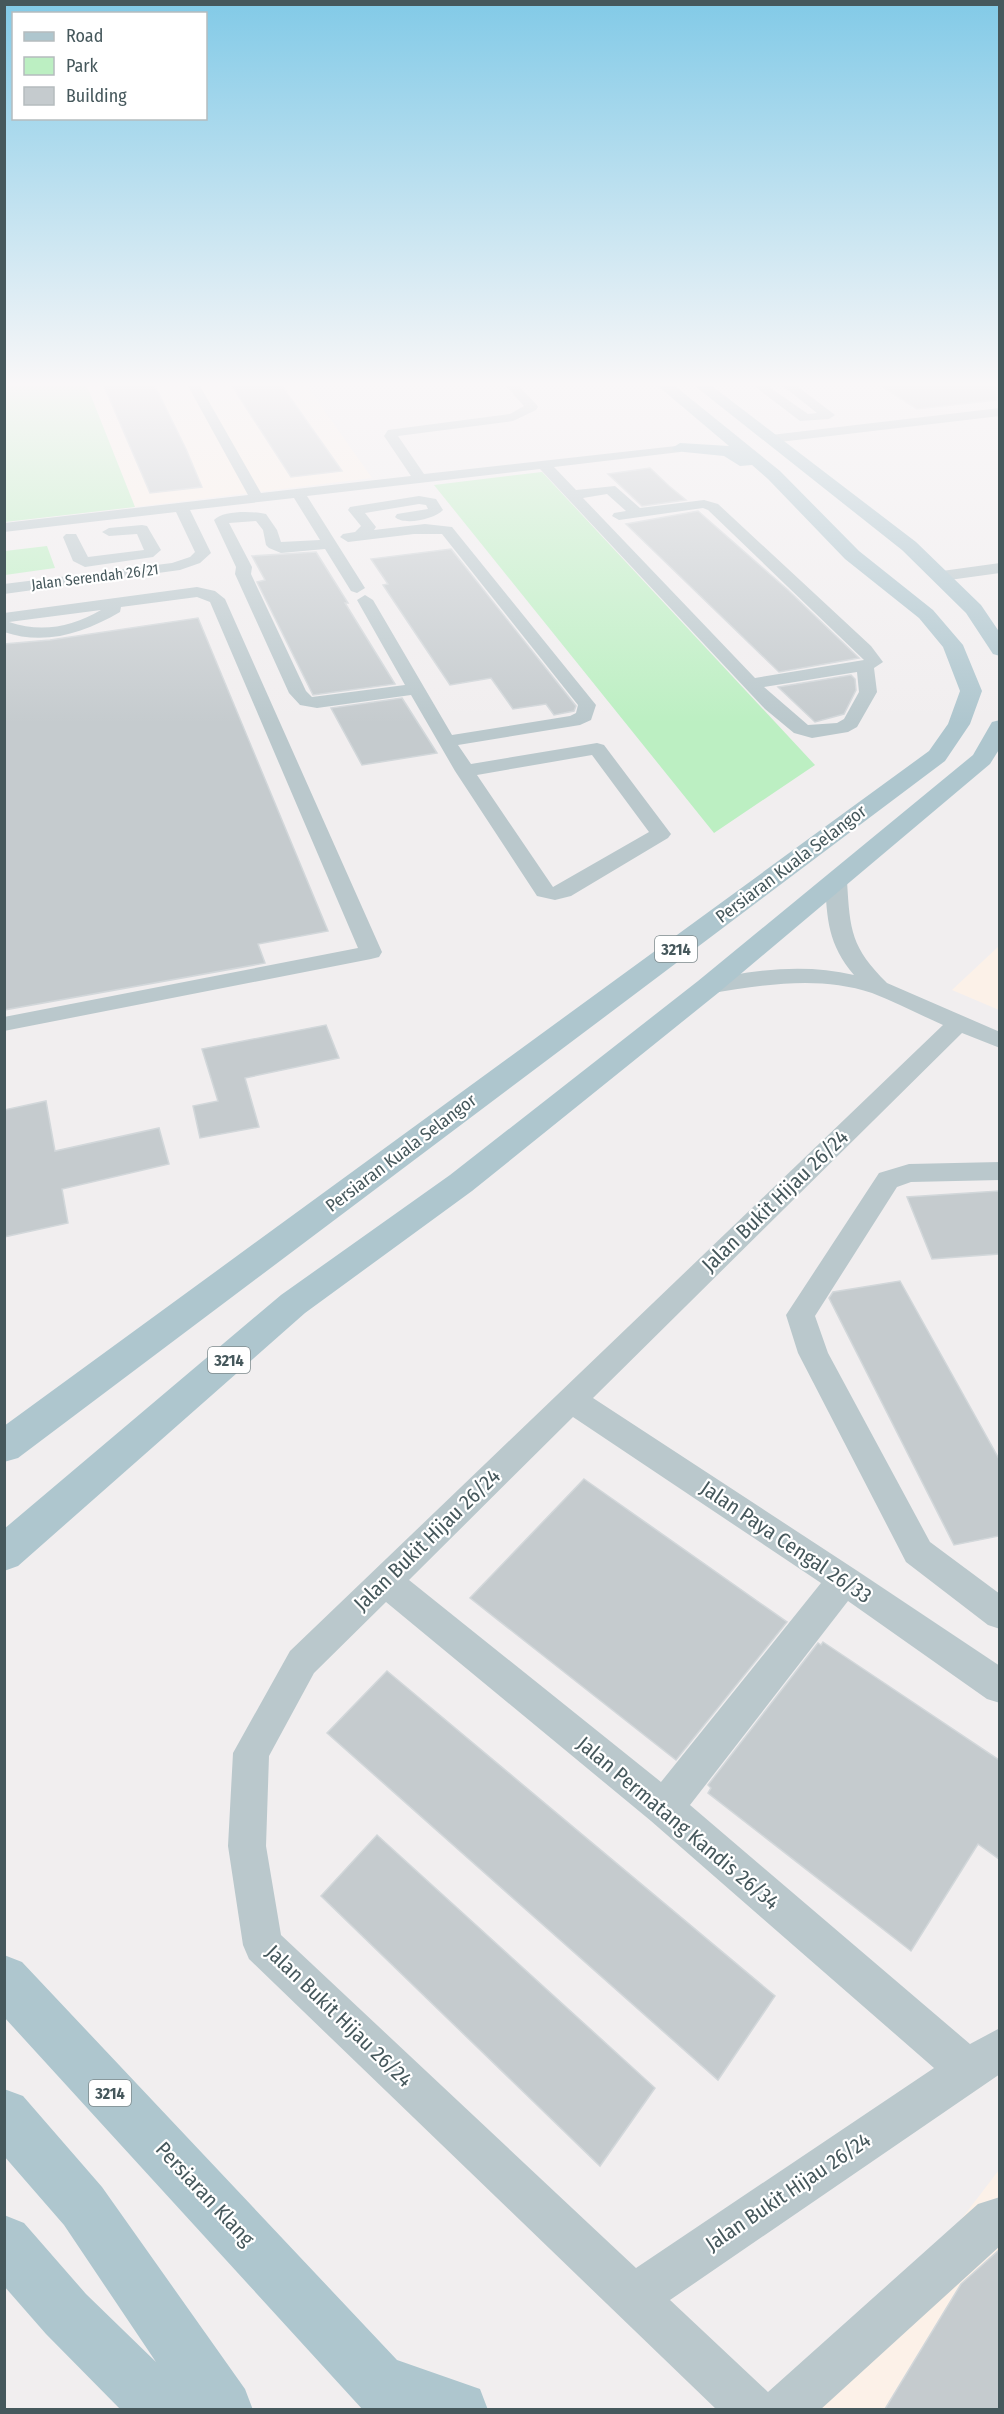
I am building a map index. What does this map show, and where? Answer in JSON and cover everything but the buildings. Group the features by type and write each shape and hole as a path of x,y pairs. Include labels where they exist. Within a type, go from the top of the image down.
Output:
{"main road":[{"path":"782,499 852,555"},
{"name":"Persiaran Kuala Selangor","path":"4,1447 937,756 959,724 970,692 953,645 926,614 852,555 798,499"},
{"path":"848,499 909,546 942,576 974,609 999,650"},
{"name":"Persiaran Kuala Selangor","path":"6,1554 293,1304 460,1183 708,987 836,881 982,759 999,727"},
{"name":"Persiaran Klang","path":"4,1980 393,2397"},
{"path":"4,2115 83,2206 224,2409"},
{"path":"4,2243 66,2314 163,2409"},
{"path":"393,2397 459,2409"}],"street":[{"path":"4,528 251,499"},
{"path":"301,499 361,594 414,689 465,771 542,890 552,894 563,891 661,834 597,749 465,771"},
{"path":"577,499 751,684 791,723 812,732 829,731 850,723 868,692 865,666"},
{"path":"621,499 637,513"},
{"path":"597,520 704,504 713,507 865,650 874,662 865,666 751,684"},
{"name":"Jalan Serendah 26/21","path":"4,589 174,567 195,560 203,553 181,507"},
{"path":"414,689 317,703 306,701 298,693 243,574 244,567 221,520 249,516 261,517 270,530 274,545 281,548 328,542 362,529 387,541 428,537 447,530 454,536 587,705 585,716 574,721 446,741"},
{"path":"138,528 144,530 153,550 148,554 81,561 65,537 98,533 138,528"},
{"path":"98,533 118,558"},
{"path":"942,576 999,568"},
{"path":"4,618 197,592 209,594 217,599 371,952 4,1024"},
{"path":"4,626 38,634 80,628 128,601"},
{"path":"836,881 841,940 856,966 879,987"},
{"path":"708,987 770,977 808,976 879,987 999,1041"},
{"name":"Jalan Bukit Hijau 26/24","path":"958,1023 302,1662 251,1754 247,1846 263,1945 633,2297 984,2059"},
{"path":"999,1171 909,1173 888,1180 800,1315 813,1353 918,1552 999,1614"},
{"name":"Jalan Paya Cengal 26/33","path":"571,1400 844,1580 999,1687"},
{"path":"664,1808 844,1580"},
{"name":"Jalan Permatang Kandis 26/34","path":"385,1581 664,1808 984,2059"},
{"path":"784,2409 994,2220 999,2220"},
{"path":"633,2297 752,2409"}],"shaded area":[{"path":"132,499 203,499 135,507"},
{"path":"999,946 999,1010 952,990"},
{"path":"999,2170 999,2409 815,2410"}],"green space":[{"path":"5,499 132,499 135,507 5,522"},
{"path":"445,499 567,499 815,765 714,833"},
{"path":"47,546 55,568 5,575 5,551"}]}
